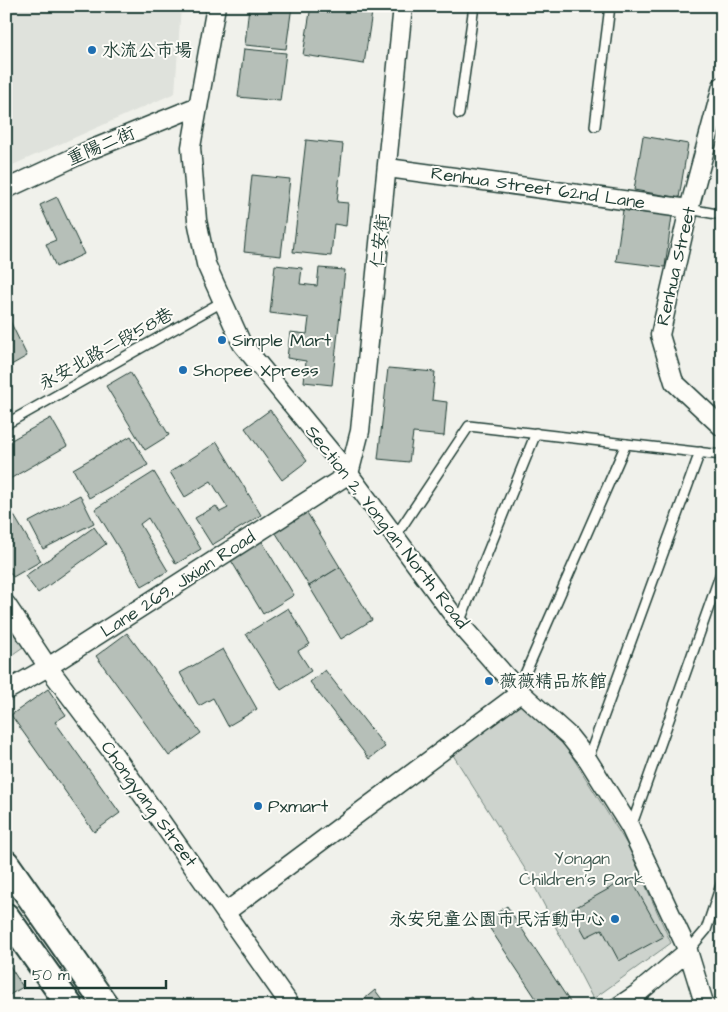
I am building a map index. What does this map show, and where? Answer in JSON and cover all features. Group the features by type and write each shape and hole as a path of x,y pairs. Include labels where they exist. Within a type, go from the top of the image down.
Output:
{"main road":[{"path":"6,863 106,1006"},
{"path":"6,916 70,1006"}],"street":[{"name":"Section 2, Yong'an North Road","path":"216,6 191,147 197,220 206,264 242,344 349,474 459,623 519,691 568,736 588,760 630,827 688,951 705,1006"},
{"name":"仁安街","path":"349,474 360,431 403,6"},
{"name":"Renhua Street","path":"722,86 689,208 660,336 674,382 722,427"},
{"name":"重陽二街","path":"6,189 90,150 198,106"},
{"name":"Renhua Street 62nd Lane","path":"388,168 689,208"},
{"name":"Lane 269, Jixian Road","path":"6,691 48,667 349,474"},
{"name":"Chongyang Street","path":"6,604 48,667 115,756 291,1006"},
{"path":"226,912 519,691"},
{"path":"619,1006 637,994 688,951"}],"lane":[{"path":"458,114 474,6"},
{"path":"595,126 610,6"},
{"path":"689,208 722,215"},
{"name":"永安北路二段58巷","path":"6,424 222,302"},
{"path":"395,537 469,426 722,454"},
{"path":"459,623 536,433"},
{"path":"519,691 626,444"},
{"path":"588,760 700,452"},
{"path":"630,827 722,570"},
{"path":"688,951 706,930 722,882"}],"shaded area":[{"name":"水流公市場","path":"6,6 181,6 175,93 6,168"}],"green space":[{"path":"6,623 23,647 6,659"},
{"name":"Yongan Children's Park","path":"523,703 542,708 628,846 671,943 593,999 527,872 453,755"}],"building":[{"path":"249,6 292,6 286,49 245,45"},
{"path":"311,6 373,6 364,64 303,55"},
{"path":"244,49 286,53 280,101 238,97"},
{"path":"643,136 688,144 679,198 634,190"},
{"path":"306,140 343,144 337,202 348,203 346,226 334,224 331,256 293,252"},
{"path":"252,175 290,179 281,256 244,252"},
{"path":"57,197 84,254 56,267 46,244 56,240 40,205"},
{"path":"623,210 672,216 665,267 616,261"},
{"path":"275,265 302,268 300,284 317,286 319,268 345,270 332,385 304,382 306,361 287,358 290,332 307,334 309,318 270,313"},
{"path":"10,321 27,356 6,368 6,323"},
{"path":"388,368 435,372 432,400 447,402 444,436 413,433 409,462 378,459"},
{"path":"130,372 169,435 145,450 106,386"},
{"path":"270,410 307,461 282,480 245,428"},
{"path":"51,418 67,446 8,480 6,443"},
{"path":"131,436 148,465 89,498 73,469"},
{"path":"217,442 261,515 212,545 195,518 216,506 220,512 228,508 211,481 185,497 170,472"},
{"path":"154,472 201,549 176,564 148,518 140,524 168,571 142,586 95,509"},
{"path":"80,495 94,523 43,549 29,522"},
{"path":"6,502 41,561 13,577 6,566"},
{"path":"306,511 340,567 309,586 274,530"},
{"path":"94,527 106,544 38,593 25,576"},
{"path":"260,538 294,595 263,614 229,557"},
{"path":"340,567 372,620 341,639 309,586"},
{"path":"288,608 310,644 298,651 311,671 281,690 246,634"},
{"path":"127,633 201,733 169,756 96,656"},
{"path":"223,649 257,709 228,726 213,698 199,706 180,673"},
{"path":"325,670 385,747 369,759 310,682"},
{"path":"48,689 66,715 55,722 120,813 94,832 11,715"},
{"name":"永安兒童公園市民活動中心","path":"630,877 663,937 619,961 602,929 586,937 571,910"},
{"path":"507,906 570,1002 564,1006 541,1006 485,921"},
{"path":"6,960 23,987 6,997"},
{"path":"375,990 387,1006 356,1006"},
{"path":"471,997 477,1006 457,1006"}],"place":[{"name":"水流公市場","path":"92,50"},
{"name":"Simple Mart","path":"222,340"},
{"name":"Shopee Xpress","path":"183,370"},
{"name":"薇薇精品旅館","path":"489,681"},
{"name":"Pxmart","path":"258,806"},
{"name":"永安兒童公園市民活動中心","path":"615,919"}]}
